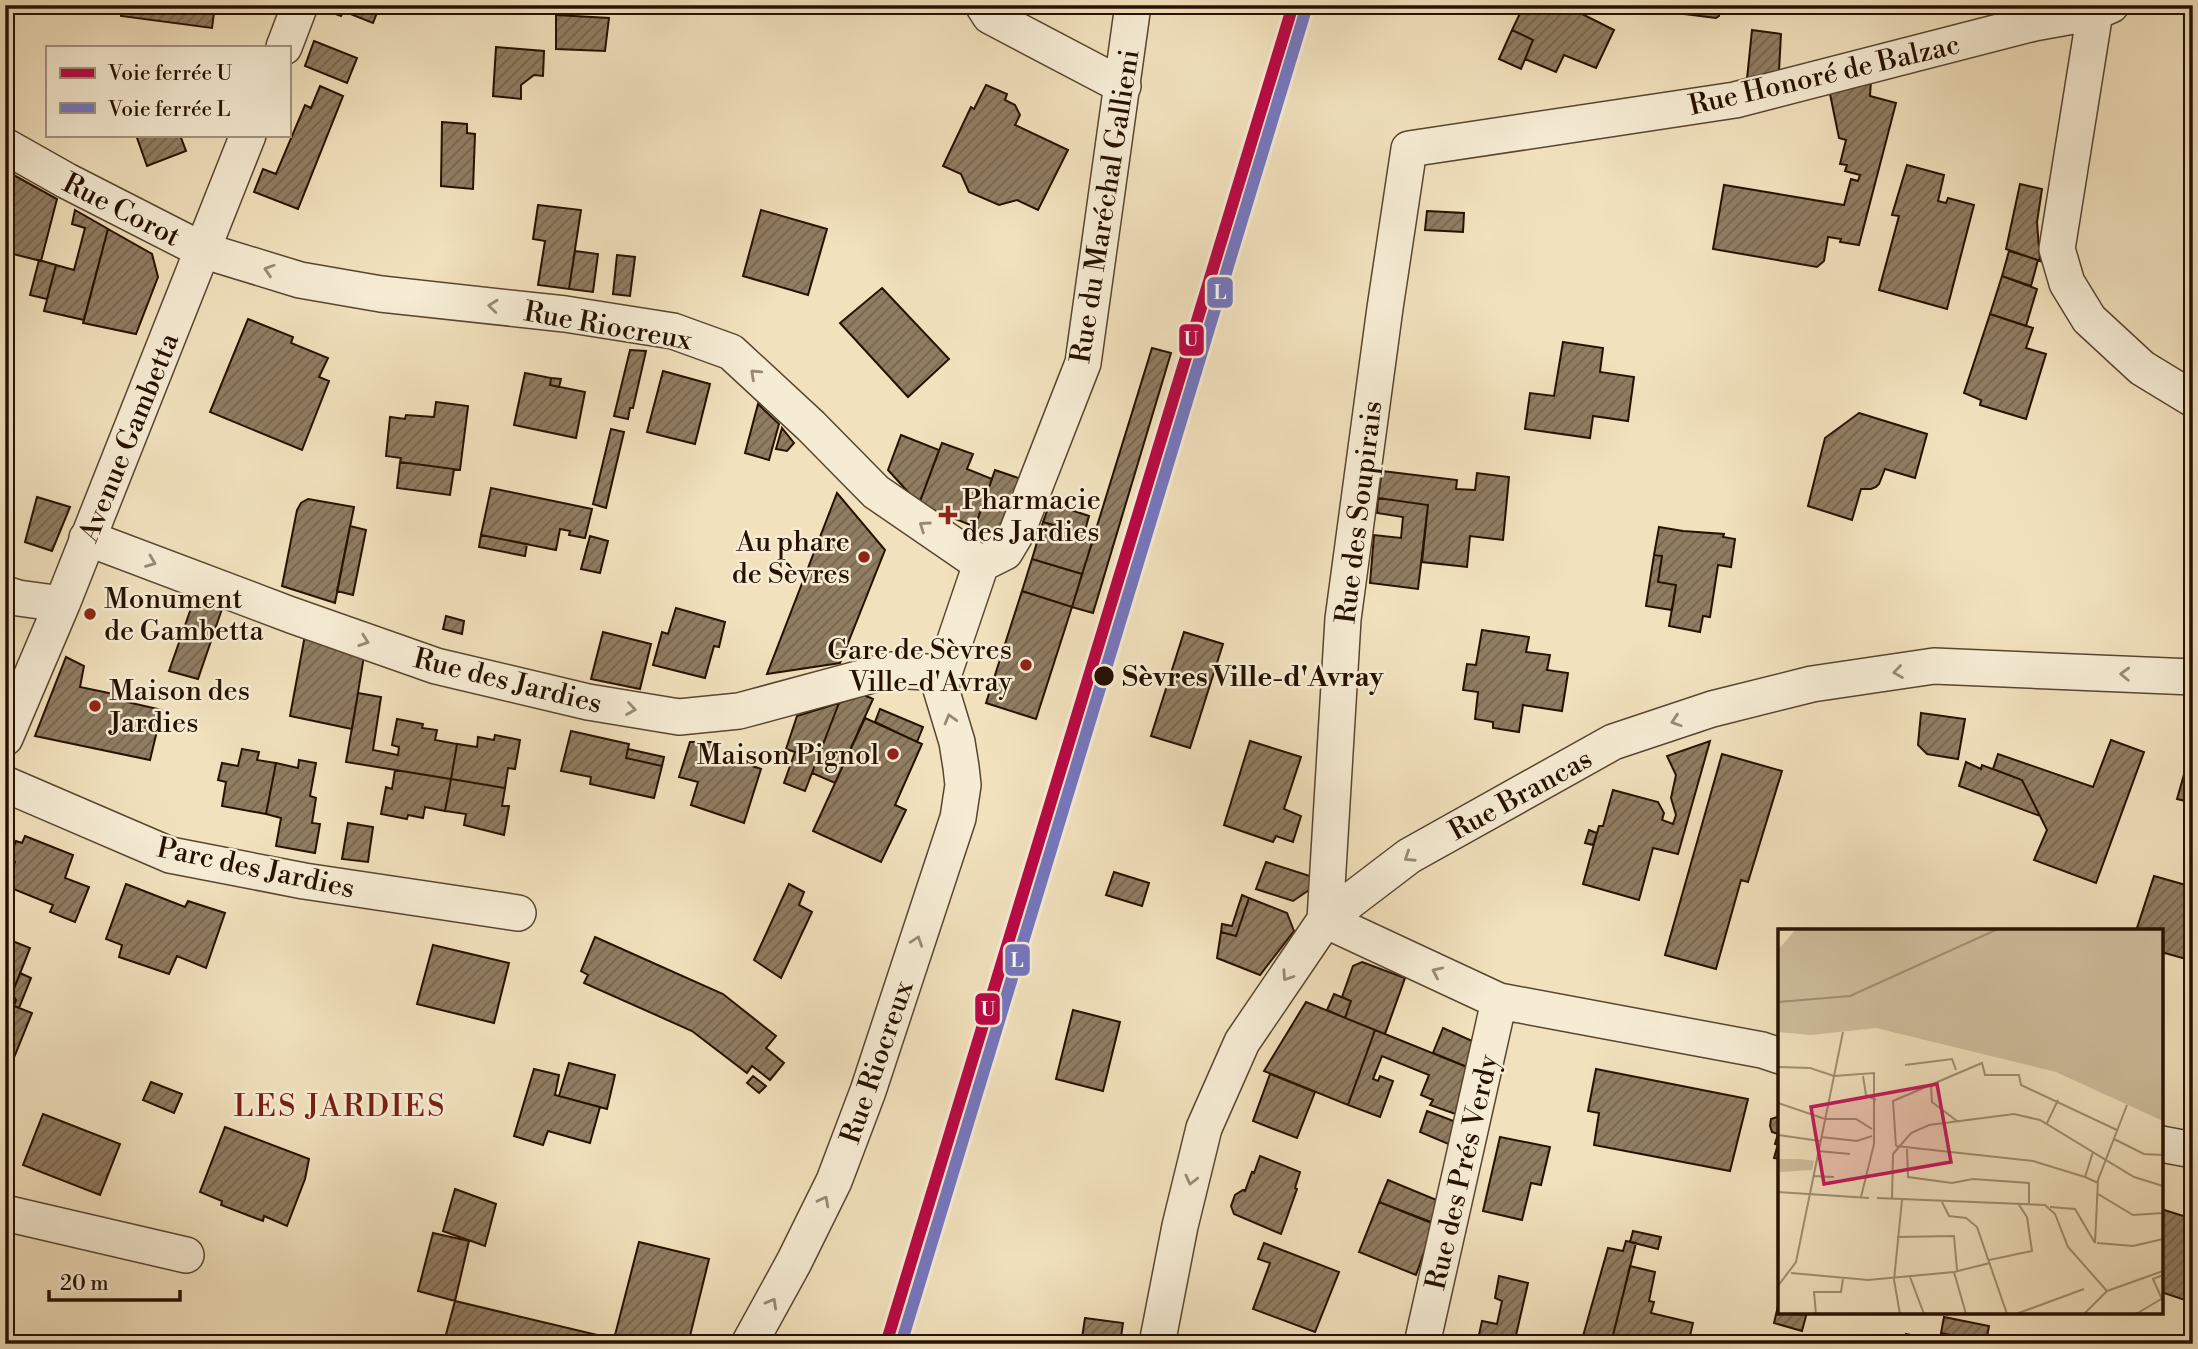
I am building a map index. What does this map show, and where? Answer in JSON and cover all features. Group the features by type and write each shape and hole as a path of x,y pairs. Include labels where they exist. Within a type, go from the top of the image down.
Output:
{"street":[{"path":"284,46 300,5"},
{"path":"983,5 990,16 1123,86"},
{"name":"Rue du Maréchal Gallieni","path":"981,564 1005,552 1017,532 1083,363 1133,5"},
{"path":"2103,9 2057,249 2067,283 2089,319 2143,368 2193,399"},
{"name":"Rue Honoré de Balzac","path":"1409,149 1735,100 2034,23 2103,9"},
{"name":"Avenue Gambetta","path":"5,738 62,604 248,136"},
{"name":"Rue Corot","path":"5,146 202,250"},
{"name":"Rue des Soupirais","path":"1325,920 1343,619 1409,149"},
{"name":"Rue Riocreux","path":"202,250 300,280 381,294 565,314 673,331 731,352 811,426 876,492 981,564"},
{"name":"Rue des Jardies","path":"87,538 436,666 588,702 679,717 739,711 891,670 944,673"},
{"path":"944,673 981,564"},
{"path":"5,594 62,604"},
{"name":"Rue Brancas","path":"1157,1344 1180,1226 1204,1128 1242,1042 1325,920 1409,856 1613,741 1712,709 1812,684 1934,666 2193,677"},
{"name":"Rue Riocreux","path":"749,1344 834,1181 868,1091 958,818 961,767 940,689 944,673"},
{"name":"Parc des Jardies","path":"5,784 170,855 304,881 518,913"},
{"path":"1325,920 1499,1001 1762,1050 1778,1055"},
{"name":"Rue des Prés Verdy","path":"1422,1344 1499,1001"},
{"path":"2163,1144 2193,1150"},
{"path":"5,1213 186,1255"}],"building":[{"path":"122,5 215,5 212,28 121,16"},
{"path":"329,5 380,5 373,23 343,11 341,16 327,11"},
{"path":"1524,5 1584,5 1586,6 1582,14 1614,30 1596,68 1564,55 1556,72 1525,59 1533,40 1512,30"},
{"path":"1660,5 1721,5 1716,18 1659,11"},
{"path":"556,15 609,18 605,51 556,49"},
{"path":"1512,30 1533,40 1521,69 1499,59"},
{"path":"1752,30 1781,34 1779,71 1747,79"},
{"path":"314,41 357,58 347,83 305,66"},
{"path":"496,47 544,51 543,76 534,75 521,85 521,99 493,96"},
{"path":"1871,80 1870,96 1896,103 1859,245 1828,237 1824,261 1817,267 1713,249 1724,185 1844,205 1851,179 1858,181 1860,175 1845,171 1847,165 1840,164 1846,140 1839,138 1829,89"},
{"path":"986,85 1007,94 1005,100 1015,105 1020,115 1015,125 1068,150 1038,210 1017,200 999,205 969,192 961,174 943,166 971,107 974,109"},
{"path":"320,86 343,96 298,209 254,192 263,169 276,174 305,105 311,108"},
{"path":"442,122 467,124 467,133 475,134 473,189 441,186"},
{"path":"136,136 180,136 186,151 147,166"},
{"path":"1907,165 1944,175 1938,201 1946,203 1948,198 1974,205 1947,309 1879,290 1899,216 1892,215"},
{"path":"10,173 57,199 41,261 5,252 5,187"},
{"path":"2020,184 2042,189 2037,222 2040,261 2006,249"},
{"path":"538,205 581,210 569,289 538,285 545,241 533,239"},
{"path":"75,210 108,229 84,320 44,311 56,265 74,270 85,228 72,224"},
{"path":"761,210 827,229 808,295 743,276"},
{"path":"1427,211 1464,213 1463,232 1425,230"},
{"path":"108,229 152,254 158,277 136,334 83,323"},
{"path":"575,251 598,254 593,292 569,289"},
{"path":"2009,251 2038,260 2031,286 2002,276"},
{"path":"617,255 635,257 630,296 613,294"},
{"path":"39,260 56,265 47,299 30,295"},
{"path":"2002,276 2037,289 2026,326 1990,314"},
{"path":"882,288 949,359 908,397 840,323"},
{"path":"1990,314 2033,328 2026,348 2046,354 2026,419 1980,405 1981,400 1964,393"},
{"path":"248,319 293,337 291,343 328,358 319,377 329,381 302,450 210,412"},
{"path":"1563,342 1603,348 1600,372 1634,377 1628,421 1593,416 1590,438 1525,429 1530,393 1554,396"},
{"path":"1152,348 1171,353 1093,613 1072,607"},
{"path":"630,350 646,351 628,419 614,416"},
{"path":"663,371 710,384 695,444 647,432"},
{"path":"525,373 551,378 550,385 585,392 576,438 514,425"},
{"path":"551,378 561,379 559,387 550,385"},
{"path":"436,402 468,406 460,470 400,462 401,458 386,456 390,417 434,417"},
{"path":"758,404 779,424 769,460 745,453"},
{"path":"1859,413 1927,434 1915,478 1885,469 1876,487 1861,489 1852,520 1808,506 1825,438"},
{"path":"782,428 794,443 787,451 776,449"},
{"path":"611,429 624,432 606,508 593,504"},
{"path":"901,435 939,450 919,504 888,470"},
{"path":"942,443 973,454 967,469 992,479 975,527 919,504"},
{"path":"400,462 454,469 450,495 397,488"},
{"path":"995,470 1024,480 996,536 975,527"},
{"path":"1382,471 1457,480 1456,489 1475,490 1477,473 1509,477 1503,540 1470,536 1467,567 1422,562 1428,505 1378,498"},
{"path":"491,488 592,509 585,538 569,535 570,531 560,529 556,550 481,535"},
{"path":"837,493 885,550 840,663 767,674"},
{"path":"37,497 70,507 52,551 25,542"},
{"path":"1378,498 1428,505 1418,589 1370,583 1374,535 1401,538 1403,517 1377,513"},
{"path":"308,499 354,507 335,603 282,586 297,510 301,503"},
{"path":"1050,503 1089,516 1084,534 1043,522"},
{"path":"1043,522 1094,537 1082,574 1032,559"},
{"path":"350,526 366,530 353,595 337,591"},
{"path":"1659,527 1724,534 1723,537 1735,539 1731,567 1718,565 1710,617 1703,616 1700,632 1669,626 1676,585 1658,582 1662,556 1654,555"},
{"path":"481,535 527,544 525,556 479,547"},
{"path":"590,536 608,541 600,573 581,569"},
{"path":"1654,555 1662,556 1658,582 1676,585 1672,610 1646,606"},
{"path":"1032,559 1082,574 1072,607 1022,591"},
{"name":"Gare de Sèvres Ville-d'Avray","path":"1022,591 1072,607 1036,719 986,703"},
{"path":"195,597 223,606 198,679 169,671"},
{"path":"676,608 725,622 719,647 714,646 705,678 653,665 662,632 668,634"},
{"path":"446,616 464,621 462,634 443,629"},
{"path":"1482,630 1529,637 1526,652 1550,655 1547,670 1568,673 1562,711 1523,705 1519,732 1493,728 1493,722 1475,719 1478,692 1463,690 1467,664 1476,665"},
{"path":"603,632 651,644 640,689 591,679"},
{"path":"1184,632 1223,644 1190,748 1151,736"},
{"path":"305,635 364,656 352,729 290,716"},
{"name":"Maison des Jardies","path":"66,657 84,666 80,687 128,697 127,702 162,710 150,760 35,736"},
{"path":"358,693 381,697 373,750 398,755 399,747 392,745 397,719 423,724 422,728 437,730 435,740 457,744 451,779 346,762"},
{"path":"864,695 873,699 835,783 812,773 839,703"},
{"path":"839,703 805,791 784,783 795,752 786,749 797,716"},
{"path":"880,709 923,727 917,742 875,722"},
{"path":"1921,713 1965,719 1958,759 1927,754 1918,745"},
{"path":"865,718 922,744 895,805 906,810 881,862 813,831"},
{"path":"571,731 629,744 626,758 662,766 654,798 590,784 591,777 561,771"},
{"path":"495,735 520,740 515,769 508,768 505,788 451,779 457,744 477,747 478,737 494,740"},
{"path":"2111,740 2144,752 2096,883 2034,860 2047,830 2022,780 1993,769 1998,754 2093,787"},
{"path":"1250,741 1301,757 1284,809 1301,816 1293,842 1276,836 1273,842 1224,825"},
{"path":"1710,741 1678,854 1653,848 1639,900 1583,884 1599,826 1603,826 1613,790 1658,802 1664,813 1662,820 1673,824 1676,815 1671,798 1676,775 1667,756"},
{"path":"690,742 716,742 712,757 731,763 732,759 761,769 744,823 691,805 698,782 679,777"},
{"path":"2193,743 2193,803 2177,799"},
{"path":"242,749 259,752 257,760 276,763 266,814 222,806 226,782 218,780 222,763 238,766"},
{"path":"628,749 664,757 662,766 626,758"},
{"path":"1722,754 1782,771 1748,882 1741,880 1716,969 1665,955"},
{"path":"299,760 316,763 310,796 316,798 312,823 320,824 315,853 276,846 281,818 266,814 276,763 298,768"},
{"path":"1966,762 2022,780 2040,816 1959,786"},
{"path":"395,770 451,779 445,811 425,807 423,818 408,815 407,819 381,814 386,787 392,789"},
{"path":"451,779 505,788 502,806 509,806 504,835 464,825 466,814 445,811"},
{"path":"348,823 373,827 368,862 342,859"},
{"path":"1589,830 1597,833 1593,845 1585,843"},
{"path":"25,836 73,855 65,878 89,887 75,922 50,912 53,905 6,886 15,862 10,856 16,841 22,843"},
{"path":"1266,862 1316,878 1315,886 1293,901 1256,889"},
{"path":"1114,872 1149,883 1142,906 1106,895"},
{"path":"2154,876 2193,887 2193,961 2163,953 2163,929 2137,929"},
{"path":"126,884 185,907 188,901 225,913 206,968 177,956 169,974 119,957 122,945 106,939"},
{"path":"789,884 804,892 799,905 812,912 781,978 754,960"},
{"path":"1242,895 1249,898 1236,936 1221,932 1222,924 1232,926"},
{"path":"1249,898 1287,913 1294,931 1260,975 1217,958 1221,932 1236,936"},
{"path":"595,937 723,994 776,1036 766,1048 784,1063 770,1080 752,1066 747,1073 692,1031 584,983 588,975 581,971"},
{"path":"5,938 30,948 12,994 16,1000 14,1006 32,1013 5,1080"},
{"path":"433,945 509,963 494,1023 417,1004"},
{"path":"1362,962 1405,978 1385,1034 1345,1018 1351,1001 1342,997 1353,966"},
{"path":"20,973 31,978 19,1008 14,1006 16,1000 12,994"},
{"path":"1334,994 1351,1001 1345,1018 1327,1010"},
{"path":"1306,1002 1375,1030 1348,1105 1264,1071"},
{"path":"1073,1010 1120,1022 1103,1091 1056,1079"},
{"path":"1443,1028 1479,1044 1472,1069 1433,1053"},
{"path":"1375,1030 1472,1069 1461,1116 1430,1105 1433,1100 1421,1095 1429,1075 1382,1056 1373,1079 1378,1081 1380,1076 1393,1081 1380,1117 1348,1105"},
{"path":"569,1063 615,1075 607,1109 559,1096"},
{"path":"534,1069 559,1075 555,1095 600,1107 590,1143 548,1131 543,1145 514,1136"},
{"path":"1596,1069 1748,1099 1730,1171 1594,1145 1599,1113 1588,1111"},
{"path":"1270,1074 1315,1092 1297,1138 1253,1121"},
{"path":"753,1076 766,1086 759,1093 747,1083"},
{"path":"151,1082 182,1094 174,1113 143,1100"},
{"path":"1427,1111 1459,1123 1453,1146 1420,1132"},
{"path":"43,1114 120,1144 100,1195 23,1165"},
{"path":"1778,1117 1778,1134 1772,1132 1771,1119"},
{"path":"225,1127 309,1159 305,1179 287,1226 264,1216 263,1221 221,1205 222,1201 200,1192"},
{"path":"1500,1137 1550,1147 1541,1185 1531,1183 1522,1220 1483,1211"},
{"path":"1260,1156 1300,1172 1295,1188 1297,1189 1281,1234 1234,1214 1231,1206 1235,1195 1245,1191"},
{"path":"1388,1180 1439,1201 1431,1222 1379,1202"},
{"path":"455,1189 496,1204 485,1246 443,1231"},
{"path":"1379,1202 1434,1224 1416,1275 1359,1252"},
{"path":"2163,1210 2193,1219 2191,1302 2163,1293"},
{"path":"1633,1231 1661,1237 1658,1249 1630,1242"},
{"path":"433,1233 469,1241 455,1301 418,1291"},
{"path":"1626,1241 1636,1243 1611,1343 1583,1336 1608,1248 1623,1251"},
{"path":"639,1242 709,1259 688,1344 469,1344 445,1338 455,1301 614,1339"},
{"path":"1264,1243 1339,1272 1315,1332 1253,1309 1270,1263 1258,1259"},
{"path":"1630,1266 1655,1272 1649,1301 1654,1302 1651,1313 1693,1323 1688,1344 1611,1344"},
{"path":"1499,1276 1528,1283 1514,1344 1477,1344 1482,1321 1497,1324 1502,1301 1495,1298"},
{"path":"1778,1306 1778,1314 1806,1314 1802,1331 1774,1323"},
{"path":"1944,1317 1989,1326 1986,1342 1941,1333"},
{"path":"1085,1318 1123,1323 1120,1344 1081,1344"},
{"path":"1906,1334 1954,1344 1904,1344"}],"rail line":[{"name":"U","path":"886,1344 1293,5"},
{"name":"L","path":"901,1344 1306,9"}],"place":[{"name":"Pharmacie des Jardies","path":"948,515"},
{"name":"Au phare de Sèvres","path":"864,557"},
{"name":"Monument de Gambetta","path":"90,614"},
{"name":"Gare de Sèvres Ville-d'Avray","path":"1026,665"},
{"name":"Sèvres Ville-d'Avray","path":"1104,676"},
{"name":"Maison des Jardies","path":"95,706"},
{"name":"Maison Pignol","path":"893,754"}],"district":[{"name":"LES JARDIES","path":"340,1106"}]}
